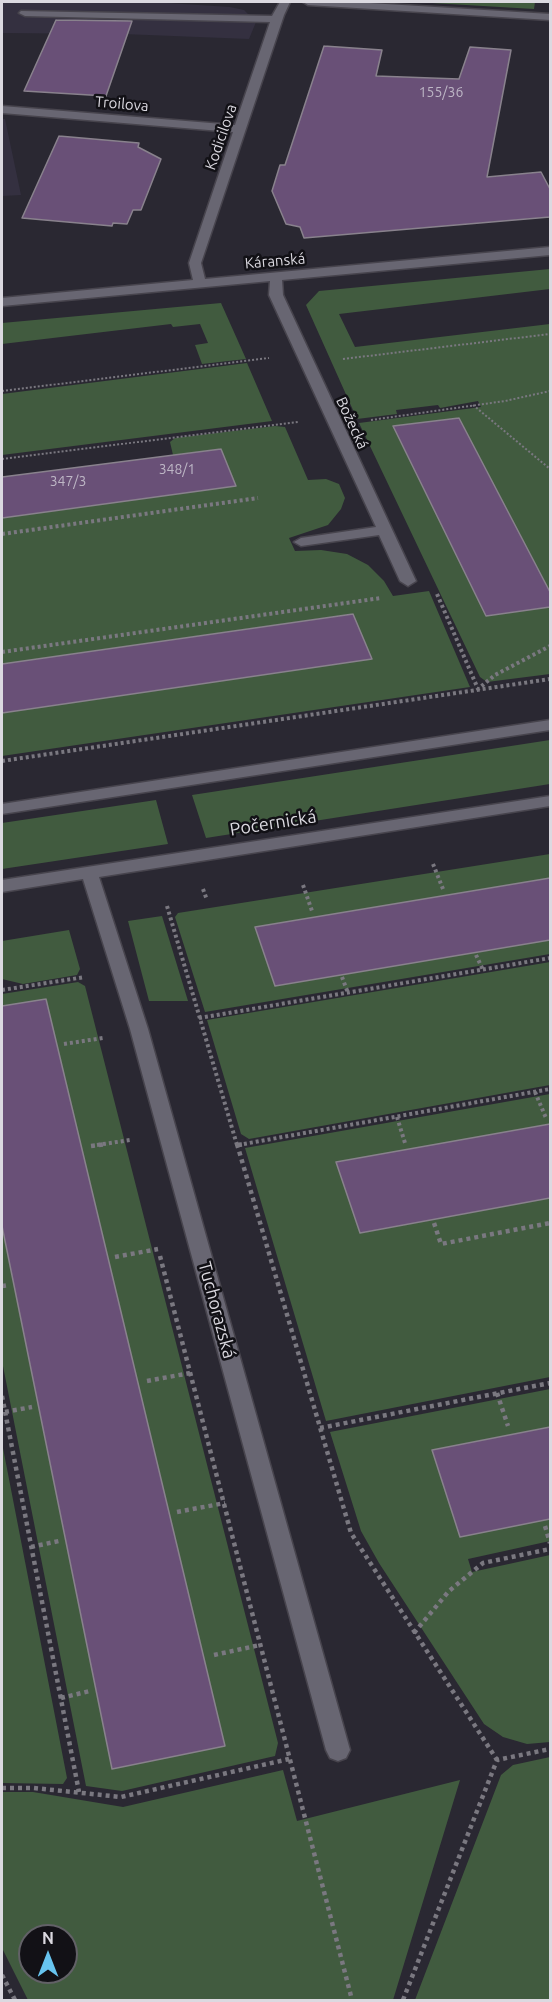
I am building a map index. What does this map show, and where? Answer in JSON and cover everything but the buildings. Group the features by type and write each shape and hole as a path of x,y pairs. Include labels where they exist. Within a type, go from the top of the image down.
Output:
{"street":[{"name":"Kodicilova","path":"200,283 195,263 277,19 285,2"},
{"path":"308,2 550,17"},
{"path":"25,13 277,19"},
{"name":"Troilova","path":"2,109 240,129"},
{"name":"Káranská","path":"2,302 276,278 550,250"},
{"name":"Božecká","path":"276,278 276,295 408,580"},
{"path":"301,542 384,530"},
{"path":"2,809 550,725"},
{"name":"Počernická","path":"2,885 550,801"},
{"name":"Tuchorazská","path":"89,872 139,1029 338,1750"}],"path":[{"path":"2,391 550,334"},
{"path":"2,459 473,405 550,391"},
{"path":"473,405 550,469"},
{"path":"2,534 258,498"},
{"path":"408,580 435,589 478,689"},
{"path":"2,652 389,596"},
{"path":"478,689 495,675 550,646"},
{"path":"2,761 550,679"},
{"path":"433,864 443,889"},
{"path":"303,885 312,911"},
{"path":"167,906 351,1533 497,1760"},
{"path":"476,955 483,970"},
{"path":"200,1018 550,958"},
{"path":"85,965 91,986"},
{"path":"2,990 88,976"},
{"path":"342,977 348,993"},
{"path":"101,1027 107,1049"},
{"path":"64,1044 104,1038"},
{"path":"238,1145 550,1089"},
{"path":"535,1092 546,1118"},
{"path":"397,1117 405,1143"},
{"path":"127,1129 133,1151"},
{"path":"91,1146 130,1140"},
{"path":"434,1223 441,1244 550,1223"},
{"path":"155,1238 352,2001"},
{"path":"115,1257 158,1249"},
{"path":"2,1286 9,1285"},
{"path":"147,1381 190,1373"},
{"path":"320,1428 550,1383"},
{"path":"497,1393 508,1426"},
{"path":"2,1396 79,1792"},
{"path":"4,1412 32,1407"},
{"path":"177,1512 225,1503"},
{"path":"545,1526 550,1544"},
{"path":"31,1547 59,1541"},
{"path":"414,1633 448,1591 483,1563 550,1548"},
{"path":"214,1655 260,1645"},
{"path":"61,1698 90,1691"},
{"path":"497,1760 550,1749"},
{"path":"2,1788 79,1792 121,1797 289,1759"},
{"path":"403,2001 497,1760"},
{"path":"2,1975 15,2001"}],"shaded area":[{"path":"2,2 152,2 230,7 244,10 256,22 249,39 123,34 2,33"},
{"path":"2,119 5,119 21,195 2,196"}],"green space":[{"path":"415,2 535,2 534,9"},
{"path":"550,269 550,289 339,314 355,347 550,324 550,592 459,418 393,426 486,616 550,607 550,674 487,682 480,677 359,423 481,407 478,401 440,408 438,405 396,410 397,414 357,419 306,305 319,291"},
{"path":"221,303 246,359 202,364 195,345 208,343 200,324 173,327 171,324 2,344 2,323"},
{"path":"247,363 272,421 2,455 2,394"},
{"path":"275,426 285,427 308,480 326,479 339,484 345,498 341,509 328,525 289,538 295,551 321,550 347,554 368,565 384,581 393,596 429,591 470,687 2,756 2,713 372,659 352,614 2,664 2,518 236,486 221,449 173,455 170,442 175,438"},
{"path":"550,740 550,784 206,838 192,795"},
{"path":"156,800 168,844 2,869 2,823"},
{"path":"550,854 550,878 255,927 275,986 550,940 550,954 205,1012 175,917 178,913"},
{"path":"162,916 188,1001 149,1001 128,921"},
{"path":"69,930 80,969 77,975 23,984 2,979 2,941"},
{"path":"550,962 550,1085 249,1139 241,1134 207,1020"},
{"path":"78,982 85,986 278,1743 275,1756 122,1791 86,1786 2,1361 2,1226 112,1769 224,1746 46,1000 2,1007 2,994"},
{"path":"550,1094 550,1124 337,1162 361,1233 550,1198 550,1377 326,1421 245,1148"},
{"path":"550,1389 550,1427 432,1450 460,1536 550,1519 550,1541 468,1559 472,1572 550,1555 550,1742 527,1744 503,1737 484,1724 379,1563 361,1531 330,1432"},
{"path":"2,1443 67,1778 63,1784 2,1783"},
{"path":"550,1757 550,2000 415,2000 501,1775 513,1765"},
{"path":"283,1770 297,1821 460,1780 393,2000 28,2000 20,1984 78,1984 78,1924 18,1924 18,1980 2,1948 2,1792 33,1792 123,1807"}]}
